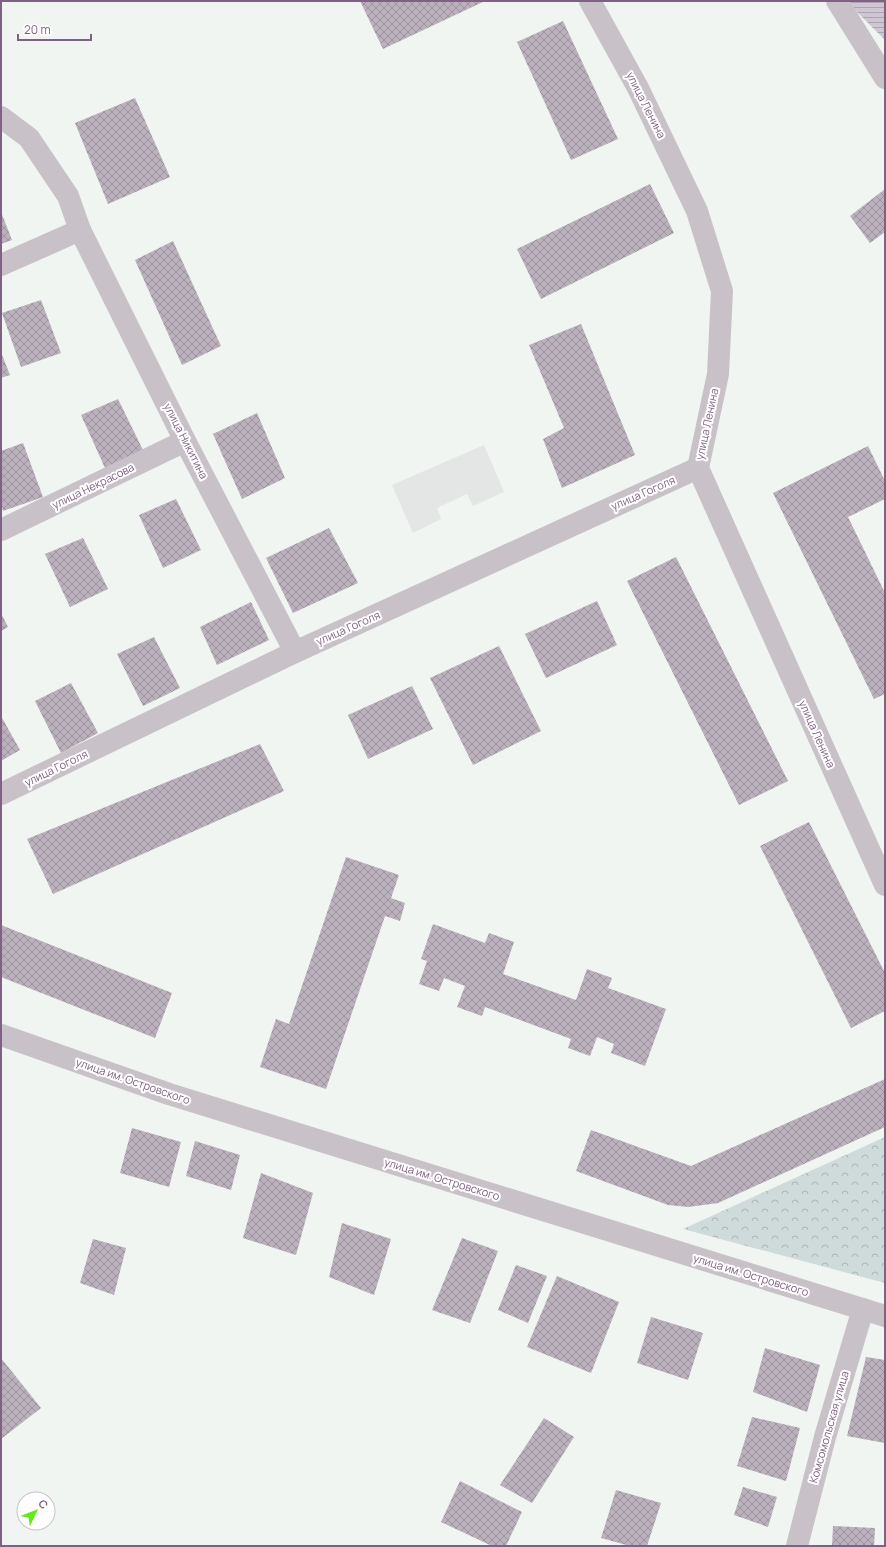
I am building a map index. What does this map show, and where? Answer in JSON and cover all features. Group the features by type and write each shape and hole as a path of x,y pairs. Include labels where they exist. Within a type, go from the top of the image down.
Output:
{"street":[{"name":"улица Ленина","path":"590,1 638,88 698,211 722,291 718,374 698,468 885,885"},
{"path":"837,1 885,78"},
{"name":"улица Никитина","path":"1,117 29,138 68,196 80,230 186,441 295,652"},
{"path":"1,265 80,230"},
{"name":"улица Некрасова","path":"1,530 186,441"},
{"name":"улица Гоголя","path":"1,794 295,652 698,468"},
{"name":"улица им. Островского","path":"1,1035 169,1094 885,1316"},
{"name":"Комсомольская улица","path":"797,1546 825,1437 863,1310"}],"shaded area":[{"path":"846,1 885,1 885,40"},
{"path":"484,445 504,492 473,506 467,494 437,508 441,519 413,533 392,485"}],"green space":[{"path":"885,1137 885,1283 683,1229"}],"building":[{"path":"360,1 485,1 383,49"},
{"path":"563,21 618,139 571,160 517,42"},
{"path":"135,98 170,177 108,204 75,123"},
{"path":"650,184 674,233 541,299 517,249"},
{"path":"885,189 885,232 870,243 850,216"},
{"path":"1,212 12,240 1,244"},
{"path":"173,241 221,346 182,365 135,260"},
{"path":"41,300 61,353 21,367 2,313"},
{"path":"581,324 635,455 562,488 543,439 564,428 529,345"},
{"path":"1,352 10,375 1,378"},
{"path":"118,399 143,450 105,468 81,415"},
{"path":"257,413 285,478 242,499 213,434"},
{"path":"23,443 43,497 3,511 1,504 1,451"},
{"path":"868,446 885,481 885,499 848,517 885,593 885,694 874,699 773,493"},
{"path":"176,499 201,550 163,568 139,515"},
{"path":"329,528 358,583 293,613 266,558"},
{"path":"83,538 108,589 70,607 45,554"},
{"path":"676,557 788,781 739,805 627,581"},
{"path":"597,601 617,645 546,678 525,634"},
{"path":"251,602 269,640 217,665 200,627"},
{"path":"1,613 8,627 1,631"},
{"path":"154,637 180,688 143,706 117,654"},
{"path":"499,646 541,731 473,765 430,678"},
{"path":"71,683 98,733 61,753 35,701"},
{"path":"412,686 433,729 368,759 348,715"},
{"path":"1,716 20,750 1,761"},
{"path":"260,744 284,791 53,894 27,839"},
{"path":"809,822 885,973 885,1011 851,1028 760,846"},
{"path":"346,857 399,875 391,898 405,903 400,921 385,916 326,1089 260,1067 276,1019 289,1024"},
{"path":"433,924 485,943 489,933 514,942 503,974 576,1000 587,969 612,978 608,988 666,1009 645,1066 611,1053 614,1044 597,1037 590,1056 568,1048 571,1039 485,1007 482,1016 457,1007 465,986 444,978 439,991 419,984 427,961 421,959"},
{"path":"1,925 172,993 155,1038 1,977"},
{"path":"885,1079 885,1127 718,1203 688,1207 668,1205 576,1171 591,1130 691,1166"},
{"path":"132,1128 181,1142 169,1187 120,1173"},
{"path":"195,1141 240,1155 231,1190 186,1176"},
{"path":"261,1173 313,1193 296,1255 243,1238"},
{"path":"342,1223 391,1239 374,1295 329,1277"},
{"path":"462,1238 498,1251 470,1323 432,1310"},
{"path":"93,1239 126,1248 114,1295 80,1283"},
{"path":"516,1265 547,1276 528,1323 498,1310"},
{"path":"557,1276 619,1302 591,1373 527,1347"},
{"path":"651,1317 703,1333 688,1380 637,1363"},
{"path":"765,1348 820,1365 807,1412 753,1392"},
{"path":"866,1357 885,1360 885,1443 847,1436"},
{"path":"1,1358 41,1408 1,1439"},
{"path":"752,1417 800,1428 786,1481 737,1466"},
{"path":"544,1418 574,1437 532,1503 500,1485"},
{"path":"460,1481 522,1512 506,1546 492,1546 441,1522"},
{"path":"743,1487 777,1497 768,1527 734,1515"},
{"path":"616,1490 661,1503 647,1546 630,1546 601,1538"},
{"path":"833,1526 875,1528 874,1546 832,1546"}]}
